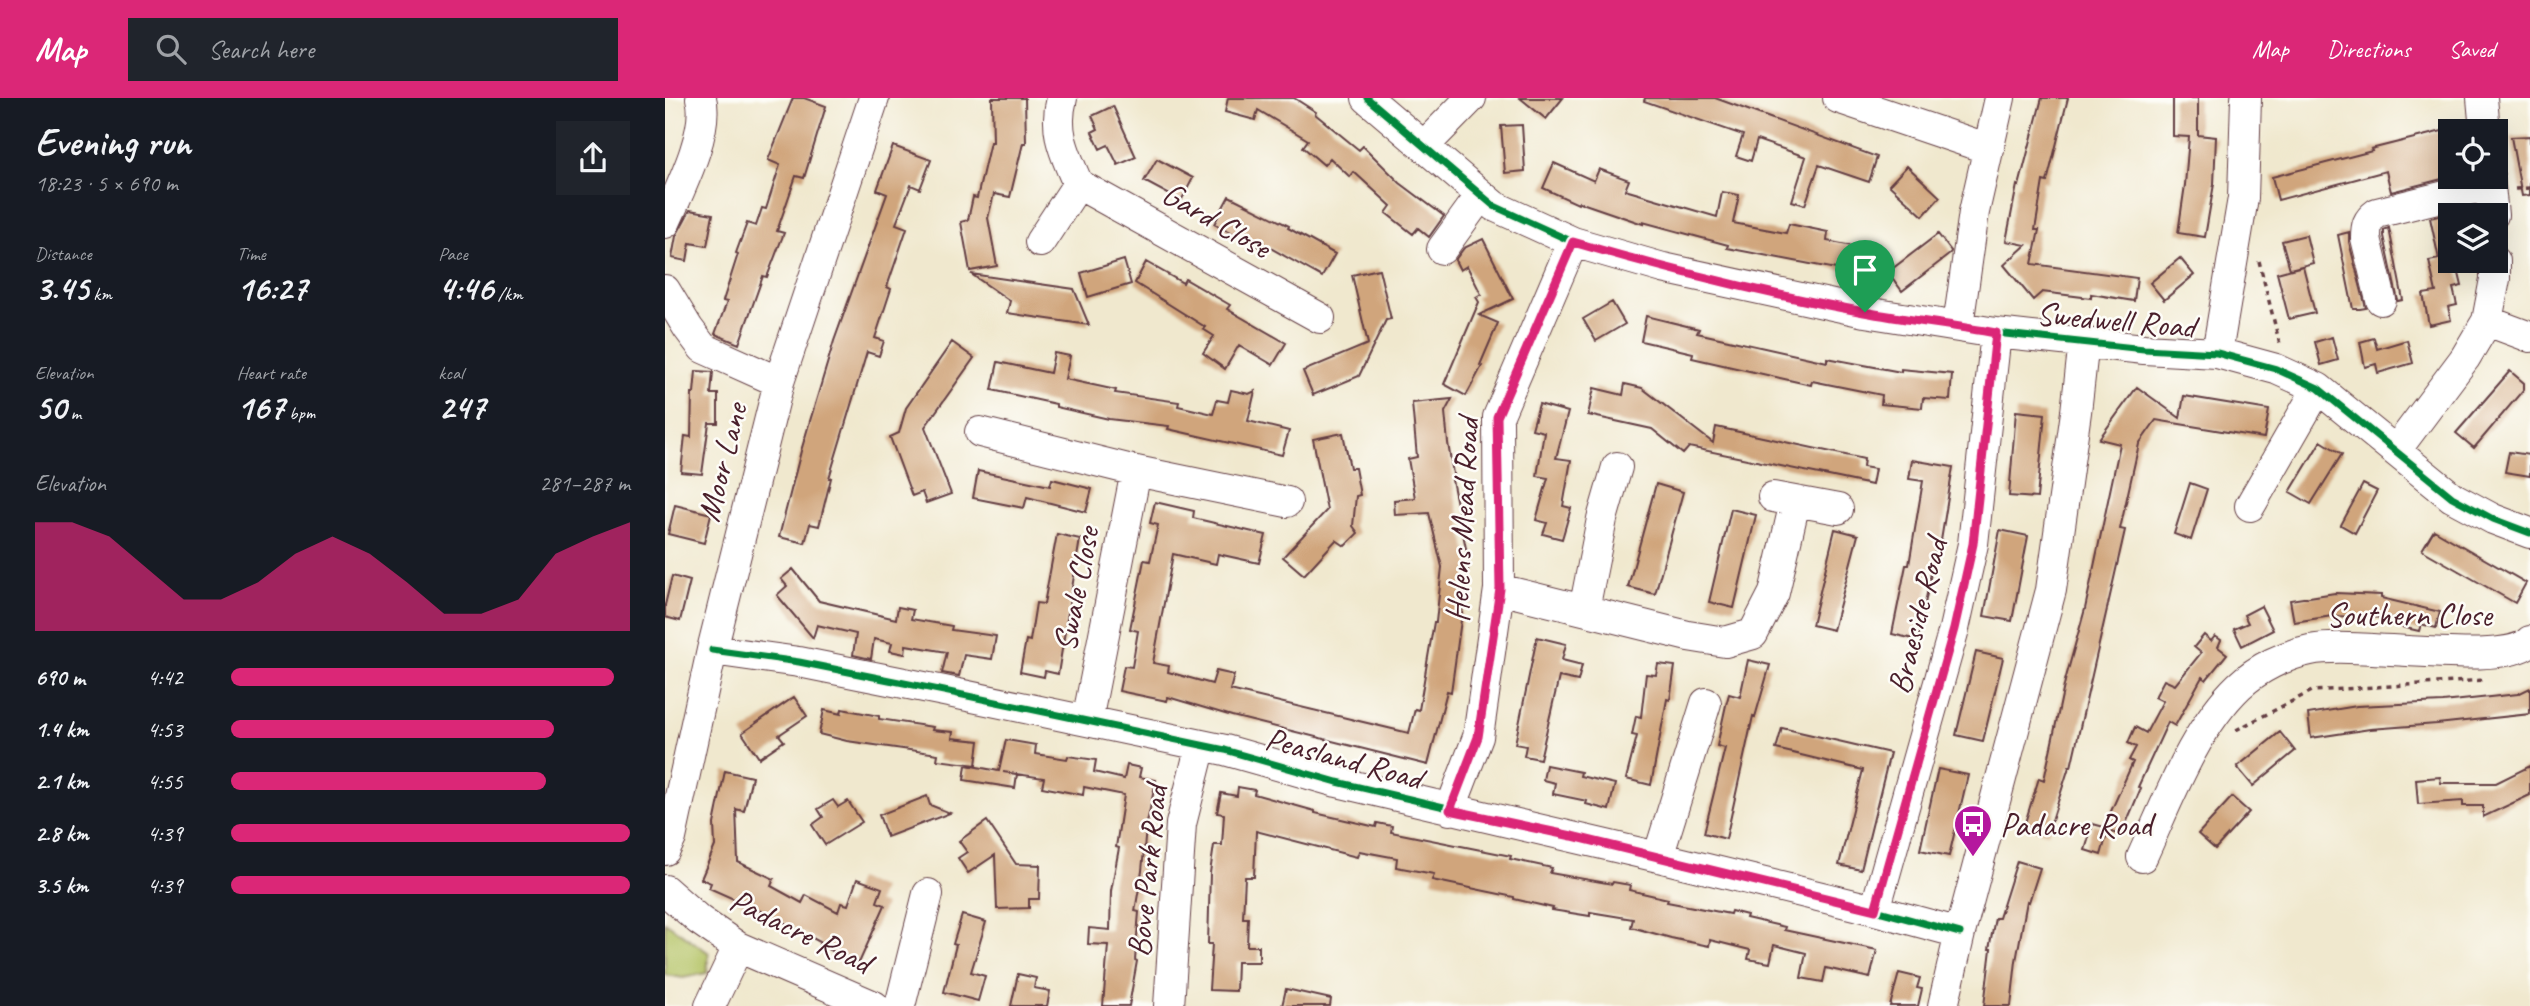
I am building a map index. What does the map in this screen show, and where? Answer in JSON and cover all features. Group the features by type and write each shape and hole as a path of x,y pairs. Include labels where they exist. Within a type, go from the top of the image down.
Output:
{"street":[{"path":"665,223 702,131 705,112 701,98"},
{"name":"Moor Lane","path":"665,850 671,838 712,650 779,382 874,98"},
{"path":"1040,242 1078,184 1065,152 1057,117 1062,98"},
{"name":"Swedwell Road","path":"1367,98 1494,206 1573,242 1663,268 1865,312 1996,333 2144,349 2217,353 2276,369 2318,388 2452,497 2493,519 2530,533"},
{"path":"1424,146 1471,98"},
{"path":"1838,98 1989,149"},
{"path":"1958,326 1974,212 2000,98"},
{"path":"2217,353 2243,198 2246,98"},
{"path":"2482,98 2484,119"},
{"name":"Gard Close","path":"1078,184 1320,318"},
{"path":"2381,300 2367,238 2369,218 2377,213 2461,189"},
{"path":"1442,249 1481,195"},
{"name":"Helens Mead Road","path":"1450,810 1478,737 1500,589 1497,417 1573,242"},
{"path":"2396,450 2465,358 2487,321 2495,273"},
{"path":"665,290 703,348 779,382"},
{"path":"2487,321 2530,337"},
{"name":"Braeside Road","path":"1875,910 1954,629 1973,544 1996,333"},
{"path":"1944,1006 1960,933 2051,590 2084,341"},
{"path":"2250,506 2318,388"},
{"path":"979,432 1136,471 1287,502"},
{"path":"1584,610 1602,519 1617,467"},
{"name":"Swale Close","path":"1087,721 1136,471"},
{"path":"1500,589 1688,636 1725,642 1753,634 1774,593 1784,499 1838,509"},
{"name":"Southern Close","path":"2142,856 2182,772 2210,722 2240,685 2280,659 2311,650 2351,646 2461,654 2497,653 2524,647 2530,641"},
{"name":"Peasland Road","path":"712,650 812,665 1201,745 1450,810 1658,857 1960,933"},
{"path":"1658,857 1706,703"},
{"name":"Bove Park Road","path":"1168,1006 1181,824 1201,745"},
{"name":"Padacre Road","path":"665,890 699,920 737,947 874,1006"},
{"name":"Padacre Road","path":"900,1006 928,894"},
{"path":"710,1006 737,947"}],"path":[{"path":"2235,246 2255,246 2281,350"},
{"path":"2228,735 2312,691 2486,680"}],"green space":[{"path":"665,922 709,953 707,973 683,978 665,975"}],"building":[{"path":"793,98 804,98 826,106 804,178 796,176 777,231 784,233 767,277 763,276 739,344 715,334 727,302 723,301 747,223 756,226 762,208 766,209 780,165 768,160"},
{"path":"992,98 1025,98 1026,143 1023,143 1010,197 994,194 988,218 997,266 970,271 961,222 968,220 973,197 977,198 990,142 993,142"},
{"path":"1228,98 1294,98 1316,112 1315,114 1359,150 1363,146 1400,183 1444,216 1429,237 1418,228 1413,234 1386,213 1391,206 1354,172 1350,177 1330,158 1324,165 1303,147 1308,140 1258,110 1255,120 1225,112"},
{"path":"1520,98 1563,98 1546,119"},
{"path":"1645,98 1715,98 1877,157 1869,182 1819,165 1805,205 1792,201 1806,157 1757,140 1751,161 1736,156 1743,135 1644,101"},
{"path":"2042,98 2068,98 2047,182 2043,181 2035,230 2039,230 2032,264 2137,278 2134,301 2091,294 2091,298 2042,292 2033,300 2004,265 2026,245 2006,241 2017,185 2019,186"},
{"path":"2173,98 2198,98 2198,135 2216,137 2214,184 2205,237 2178,233 2189,137 2173,136"},
{"path":"1113,106 1136,157 1118,165 1108,145 1100,149 1092,132 1098,129 1092,116"},
{"path":"1522,125 1525,171 1505,173 1501,126"},
{"path":"2438,132 2438,180 2391,192 2386,171 2278,200 2272,177 2372,151 2371,149"},
{"path":"2530,136 2530,195 2522,196 2511,137"},
{"path":"893,146 931,160 920,189 911,185 896,224 907,228 887,287 891,289 875,338 884,341 879,356 867,352 829,478 819,526 810,524 805,543 779,537 834,341 887,194 877,190"},
{"path":"1157,159 1193,178 1181,201 1144,181"},
{"path":"1554,163 1594,181 1599,169 1629,180 1625,190 1717,217 1722,192 1739,195 1733,223 1786,233 1789,224 1828,232 1827,241 1862,248 1857,273 1727,248 1728,245 1643,224 1579,202 1578,204 1543,188"},
{"path":"1907,166 1940,197 1923,216 1889,185"},
{"path":"1229,196 1289,226 1288,228 1335,254 1322,277 1265,245 1263,249 1214,224"},
{"path":"690,210 713,214 707,246 690,243 687,261 672,258 676,236"},
{"path":"2438,216 2438,254 2430,218"},
{"path":"2389,228 2403,300 2398,301 2384,236 2384,230"},
{"path":"2349,232 2349,242 2366,308 2353,309 2338,235"},
{"path":"1938,234 1951,251 1950,254 1902,291 1888,272"},
{"path":"2306,235 2313,263 2290,269 2282,241"},
{"path":"1483,239 1513,299 1479,315 1498,323 1480,365 1482,366 1466,396 1444,384 1479,302 1476,297 1481,294 1467,266 1460,270 1455,260 1464,248"},
{"path":"2180,258 2194,275 2164,300 2150,283"},
{"path":"2438,259 2438,273 2459,273 2462,286 2453,288 2457,305 2448,307 2451,320 2429,325 2423,294 2436,292 2429,261"},
{"path":"1124,260 1131,284 1088,297 1081,273"},
{"path":"1146,262 1183,283 1185,279 1230,305 1227,309 1286,343 1273,365 1239,345 1225,369 1203,353 1214,336 1203,329 1205,327 1135,283"},
{"path":"2303,266 2315,313 2289,319 2277,273"},
{"path":"1379,269 1391,319 1386,320 1359,376 1313,395 1303,371 1368,344 1352,275"},
{"path":"971,274 1074,289 1089,325 1007,313 1010,301"},
{"path":"1612,302 1625,324 1596,341 1583,319"},
{"path":"1646,316 1699,329 1697,333 1827,362 1827,358 1901,372 1901,369 1952,374 1950,400 1923,398 1922,408 1881,404 1882,395 1812,381 1811,385 1692,358 1693,353 1641,341"},
{"path":"2332,337 2338,360 2321,365 2315,342"},
{"path":"2374,338 2377,349 2407,340 2413,363 2378,373 2376,364 2365,367 2360,342"},
{"path":"952,342 974,358 925,427 951,494 926,503 922,492 912,496 890,437 899,433 906,408"},
{"path":"1054,353 1070,356 1065,379 1116,390 1115,393 1179,402 1178,406 1213,414 1217,400 1228,402 1231,390 1249,394 1255,391 1248,421 1289,431 1282,455 1168,429 1169,426 1109,419 992,390 998,362 1050,373"},
{"path":"696,371 713,372 711,394 718,394 718,423 709,423 702,474 681,472 685,436 691,437 692,393"},
{"path":"2510,371 2524,383 2524,389 2474,448 2456,433"},
{"path":"1625,384 1642,388 1713,443 1716,427 1864,459 1863,467 1875,469 1872,485 1689,447 1683,454 1652,429 1588,415 1594,388 1623,395"},
{"path":"2137,387 2180,418 2184,396 2269,410 2264,438 2156,420 2139,444 2120,529 2125,530 2071,767 2048,833 2024,826 2039,778 2044,780 2065,681 2085,609 2120,444 2099,439"},
{"path":"1452,399 1445,412 1448,443 1452,480 1469,563 1451,692 1447,691 1428,765 1232,716 1168,697 1167,701 1119,691 1124,666 1132,667 1138,631 1130,629 1144,560 1150,561 1158,525 1150,523 1155,502 1194,511 1193,518 1266,535 1259,563 1218,554 1216,564 1173,554 1153,663 1169,666 1168,672 1212,684 1216,671 1234,675 1230,690 1409,733 1415,709 1419,710 1436,622 1442,567 1429,513 1395,515 1394,500 1415,498 1408,459 1417,457 1412,403"},
{"path":"1539,404 1568,412 1556,458 1571,460 1563,506 1571,508 1562,539 1543,534 1547,523 1536,520 1548,478 1537,476 1544,432 1532,429"},
{"path":"2016,411 2045,414 2037,498 2009,496"},
{"path":"1343,433 1350,468 1355,468 1360,495 1356,496 1353,526 1358,533 1345,546 1336,540 1304,575 1283,557 1327,510 1313,439"},
{"path":"2321,441 2342,454 2311,504 2290,492"},
{"path":"2509,452 2530,455 2530,476 2505,472"},
{"path":"1912,460 1953,467 1939,553 1935,552 1918,640 1892,634 1906,565 1909,565 1923,481 1909,479"},
{"path":"978,471 1050,486 1052,479 1092,489 1086,512 1027,497 1024,508 973,498"},
{"path":"2190,483 2207,489 2191,540 2174,534"},
{"path":"1656,484 1683,492 1655,594 1628,587"},
{"path":"2363,484 2377,491 2355,533 2341,525"},
{"path":"675,505 711,514 704,543 668,534"},
{"path":"1731,509 1756,515 1734,608 1709,602"},
{"path":"1835,529 1858,535 1833,630 1812,625"},
{"path":"2000,530 2028,536 2012,621 1984,616"},
{"path":"2434,530 2526,583 2515,603 2422,550"},
{"path":"1057,534 1080,539 1058,674 1045,671 1044,677 1020,672 1026,640 1030,641 1036,603 1044,604"},
{"path":"793,569 819,601 896,619 898,607 913,610 911,619 952,626 951,630 996,636 992,659 964,655 959,676 942,673 947,652 906,645 905,654 890,651 892,643 874,639 871,659 853,655 856,634 817,625 813,638 777,595 787,586 781,579"},
{"path":"672,576 690,581 680,621 665,617"},
{"path":"2335,593 2381,595 2381,598 2440,612 2436,628 2421,624 2419,631 2393,625 2394,618 2332,616 2294,622 2290,600"},
{"path":"2261,606 2273,630 2242,646 2234,629 2248,623 2244,615"},
{"path":"2204,635 2211,641 2215,636 2221,640 2218,647 2227,654 2206,680 2202,677 2175,726 2168,722 2138,787 2141,788 2121,835 2108,831 2101,855 2085,850 2093,824 2104,827 2133,762 2129,760 2136,747 2128,743 2135,727 2146,733 2163,701 2155,697 2164,680 2175,685 2201,653 2194,647"},
{"path":"1537,637 1566,644 1562,660 1582,665 1578,681 1559,677 1540,759 1524,756 1526,746 1515,744"},
{"path":"1976,652 2003,658 1983,741 1956,735"},
{"path":"1748,660 1770,665 1755,717 1753,716 1726,839 1704,833 1725,748 1717,746 1726,705 1729,694 1740,697"},
{"path":"1658,664 1675,666 1651,785 1626,779 1637,736 1632,735 1636,716 1641,717 1646,674 1656,675"},
{"path":"2530,688 2530,714 2370,729 2311,738 2308,714 2357,706 2443,702 2518,694"},
{"path":"794,697 807,716 779,735 784,741 759,758 742,733"},
{"path":"842,709 879,716 879,719 933,727 932,730 953,732 952,738 979,741 976,765 937,760 938,754 847,741 819,734 824,710 841,714"},
{"path":"1782,728 1890,753 1861,870 1839,865 1863,770 1776,749"},
{"path":"2280,732 2295,751 2253,786 2237,767"},
{"path":"1006,740 1036,745 1035,754 1096,760 1094,772 1124,779 1127,765 1141,768 1139,777 1156,780 1146,828 1135,911 1139,912 1137,961 1129,1006 1103,1006 1108,945 1088,944 1089,928 1110,930 1111,891 1119,848 1116,847 1124,795 1084,787 1083,795 1042,787 1044,778 1017,774 1015,788 964,780 966,765 999,771"},
{"path":"1546,765 1581,772 1580,776 1615,784 1609,810 1586,804 1587,801 1553,794 1555,783 1543,780"},
{"path":"2530,766 2530,795 2483,817 2483,806 2463,806 2463,801 2418,804 2416,779 2440,777 2441,783 2496,783"},
{"path":"1938,769 1968,775 1949,856 1920,850"},
{"path":"725,771 752,777 744,811 736,809 738,862 774,879 771,886 802,903 806,895 838,912 841,903 848,905 857,879 882,888 877,902 885,905 859,963 819,945 820,942 772,916 709,888 711,883 701,879 715,846 714,824"},
{"path":"1238,787 1255,790 1254,794 1315,813 1376,827 1377,823 1392,826 1391,832 1511,856 1510,859 1552,868 1550,873 1630,885 1629,890 1668,899 1667,902 1730,914 1731,911 1747,915 1746,918 1785,927 1784,930 1877,950 1870,978 1826,968 1823,982 1801,978 1806,953 1774,945 1770,963 1748,959 1750,950 1710,940 1709,946 1671,938 1631,927 1633,919 1590,912 1590,916 1552,910 1553,908 1514,897 1432,880 1434,874 1396,867 1397,858 1359,851 1357,857 1256,831 1254,877 1245,877 1243,918 1248,918 1247,946 1259,946 1259,962 1237,962 1236,991 1209,990 1212,944 1208,944 1210,873 1214,845 1222,845 1224,814 1217,813 1221,793 1237,796"},
{"path":"927,796 930,805 950,813 887,837 879,815"},
{"path":"2232,797 2249,812 2215,849 2198,834"},
{"path":"833,800 838,807 848,801 862,822 825,845 812,825 823,817 818,809"},
{"path":"987,821 1016,864 1040,865 1039,899 1029,899 1029,908 997,909 995,855 968,873 958,858 967,852 959,841"},
{"path":"2017,861 2040,868 2029,902 2027,901 2011,1006 1984,1006 1989,949 1995,918 1999,918"},
{"path":"962,915 986,922 971,972 985,976 978,1001 944,992 956,945 953,944"},
{"path":"1899,973 1920,978 1917,988 1922,989 1918,1006 1890,1006"},
{"path":"1018,974 1036,978 1034,988 1050,991 1047,1006 1011,1006"},
{"path":"1286,989 1331,999 1330,1006 1282,1006"}],"cycle path":[{"path":"1367,98 1494,206 1573,242 1663,268 1865,312 1996,333 2144,349 2217,353 2276,369 2318,388 2452,497 2493,519 2530,533"},
{"path":"712,650 799,662 1225,750 1337,782 1658,857 1960,933"}],"place":[{"name":"Padacre Road","path":"1973,858"}],"route":[{"path":"1573,242 1663,268 1865,312 1996,333 1973,544 1954,629 1875,910 1572,836 1450,810 1478,737 1500,589 1497,417 1573,242"}]}
